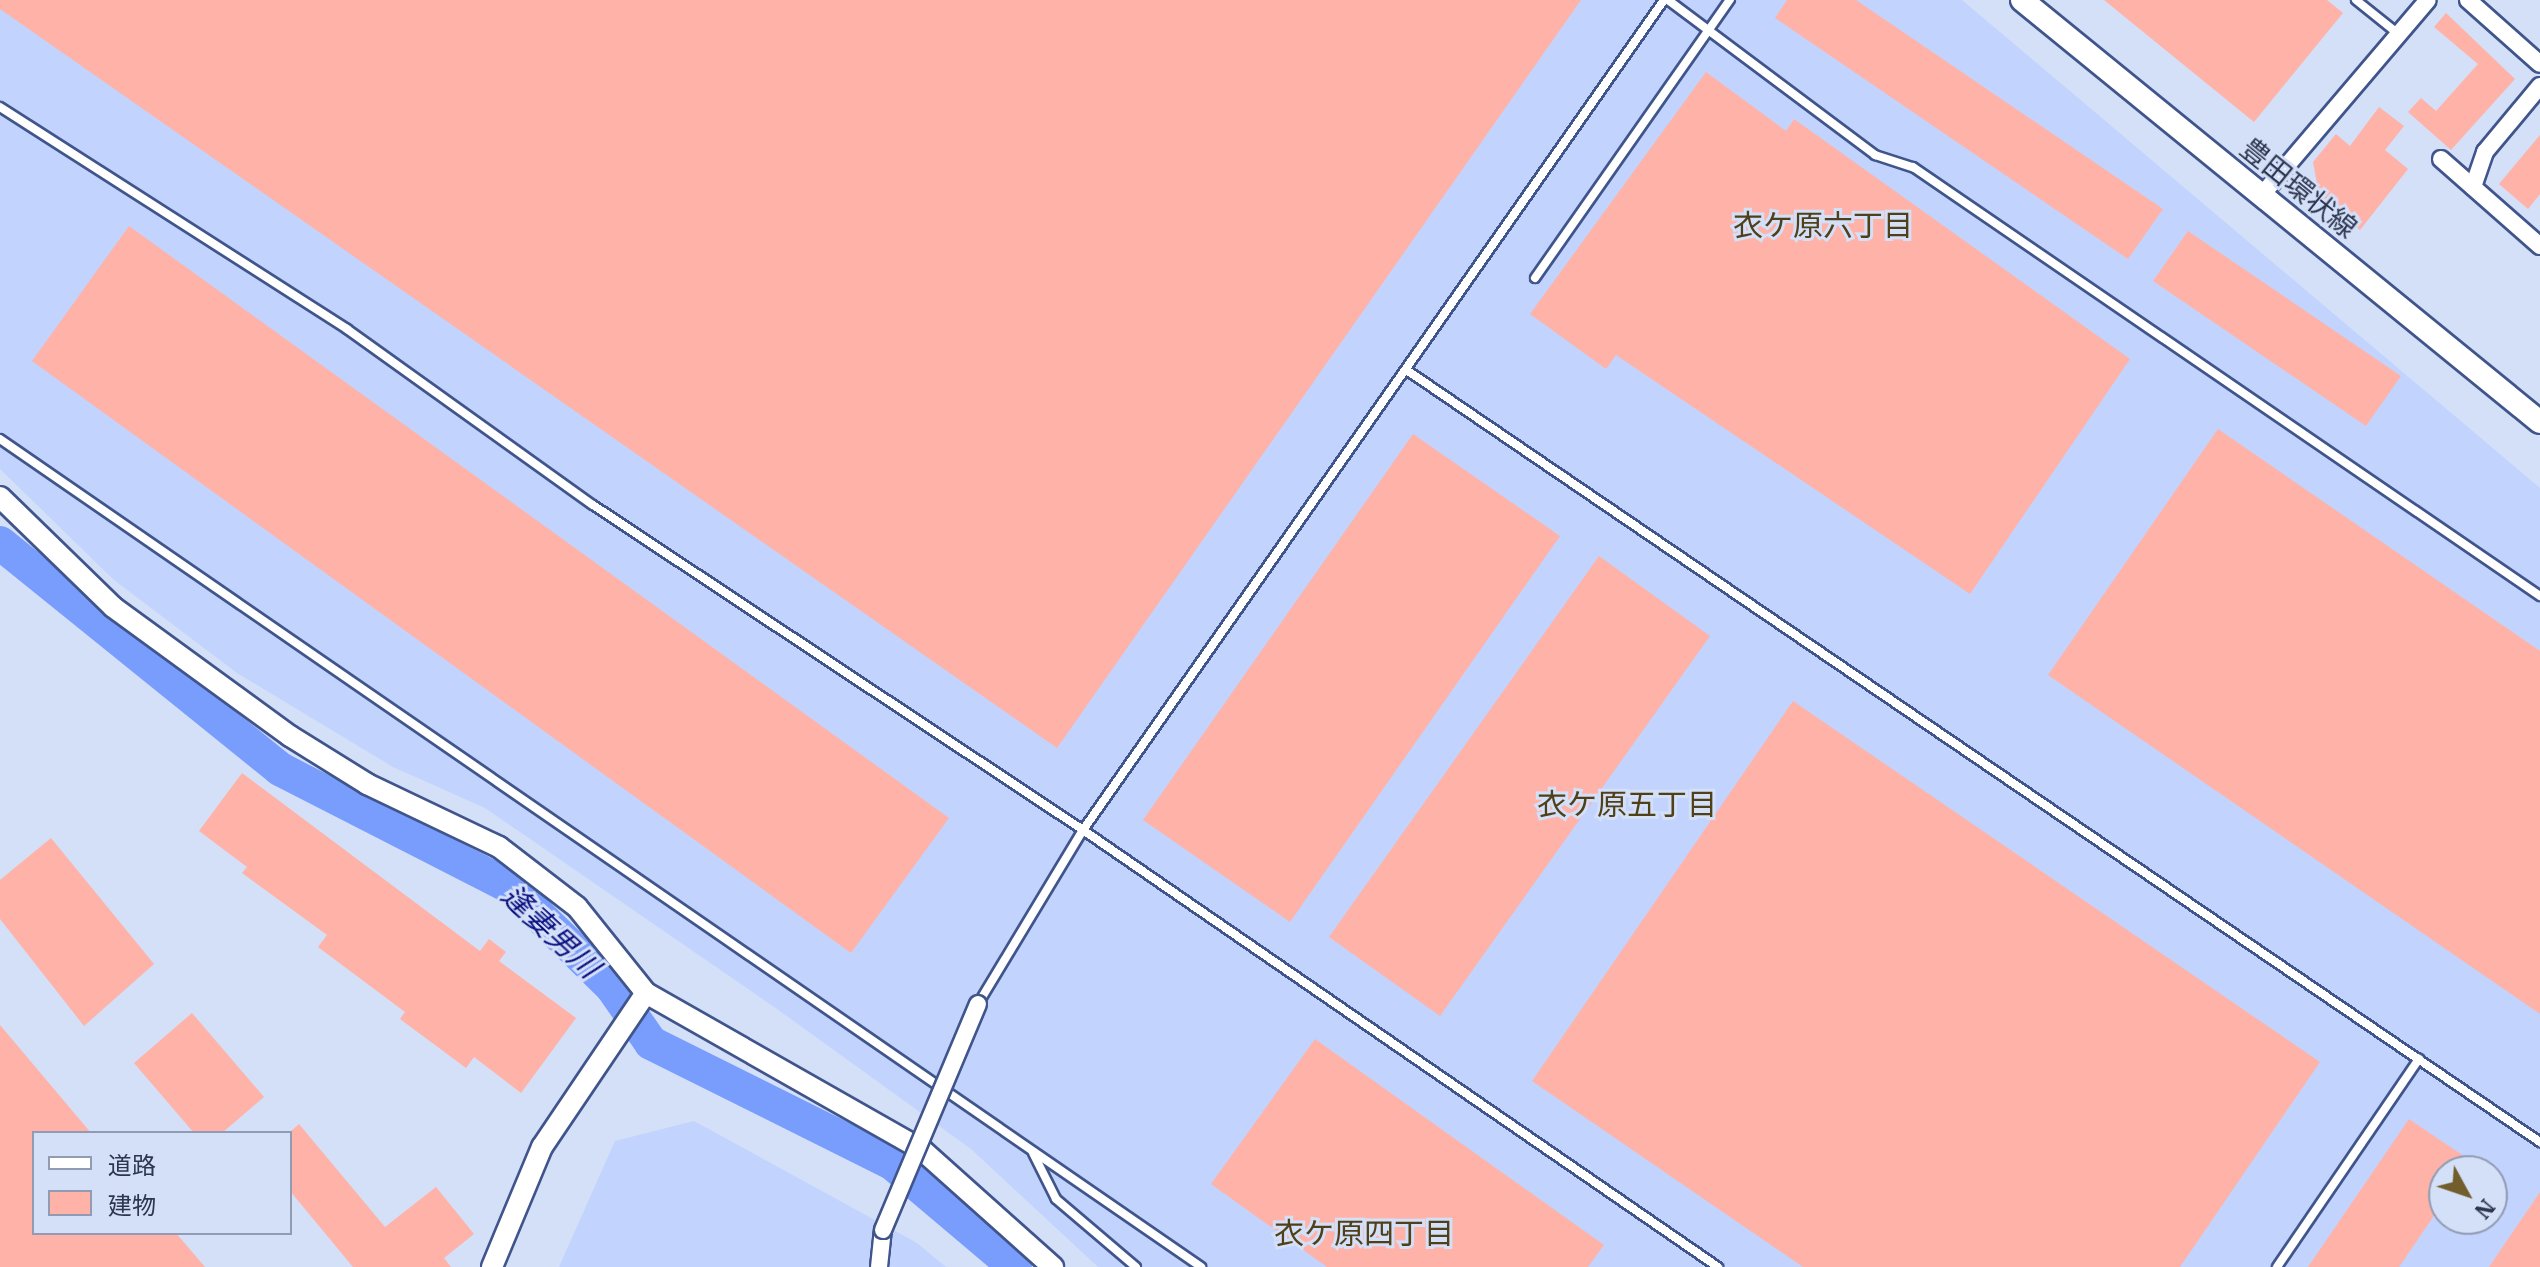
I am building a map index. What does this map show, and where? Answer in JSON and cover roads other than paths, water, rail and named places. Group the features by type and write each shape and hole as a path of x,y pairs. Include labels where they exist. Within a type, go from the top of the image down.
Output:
{"main road":[{"name":"豊田環状線","path":"2022,0 2261,196 2538,416"}],"street":[{"path":"2261,196 2396,32 2428,0"},
{"path":"2468,0 2540,64"},
{"path":"2473,187 2485,152 2540,86"},
{"path":"2441,159 2540,246"},
{"path":"0,497 113,607 290,736 367,784 499,847 538,874 577,907 642,999 922,1150 1053,1267"},
{"path":"492,1267 542,1147 620,1027 642,999"},
{"path":"879,1267 883,1230 978,1004"}],"lane":[{"path":"978,1004 1083,830 1666,0 1875,155 1913,167 2540,596"},
{"path":"1535,278 1730,0"},
{"path":"2356,0 2396,32"},
{"path":"0,107 197,239 347,329 593,505 1083,830 1718,1267"},
{"path":"1408,371 2540,1142"},
{"path":"0,439 1201,1267"},
{"path":"2277,1267 2419,1059"},
{"path":"1033,1152 1056,1199 1136,1267"}],"waterway":[{"name":"逢妻男川","path":"0,543 280,769 509,886 612,987 651,1043 892,1163 1015,1267"}],"district":[{"name":"衣ケ原六丁目","path":"1823,225"},
{"name":"衣ケ原五丁目","path":"1627,804"},
{"name":"衣ケ原四丁目","path":"1364,1233"}]}
